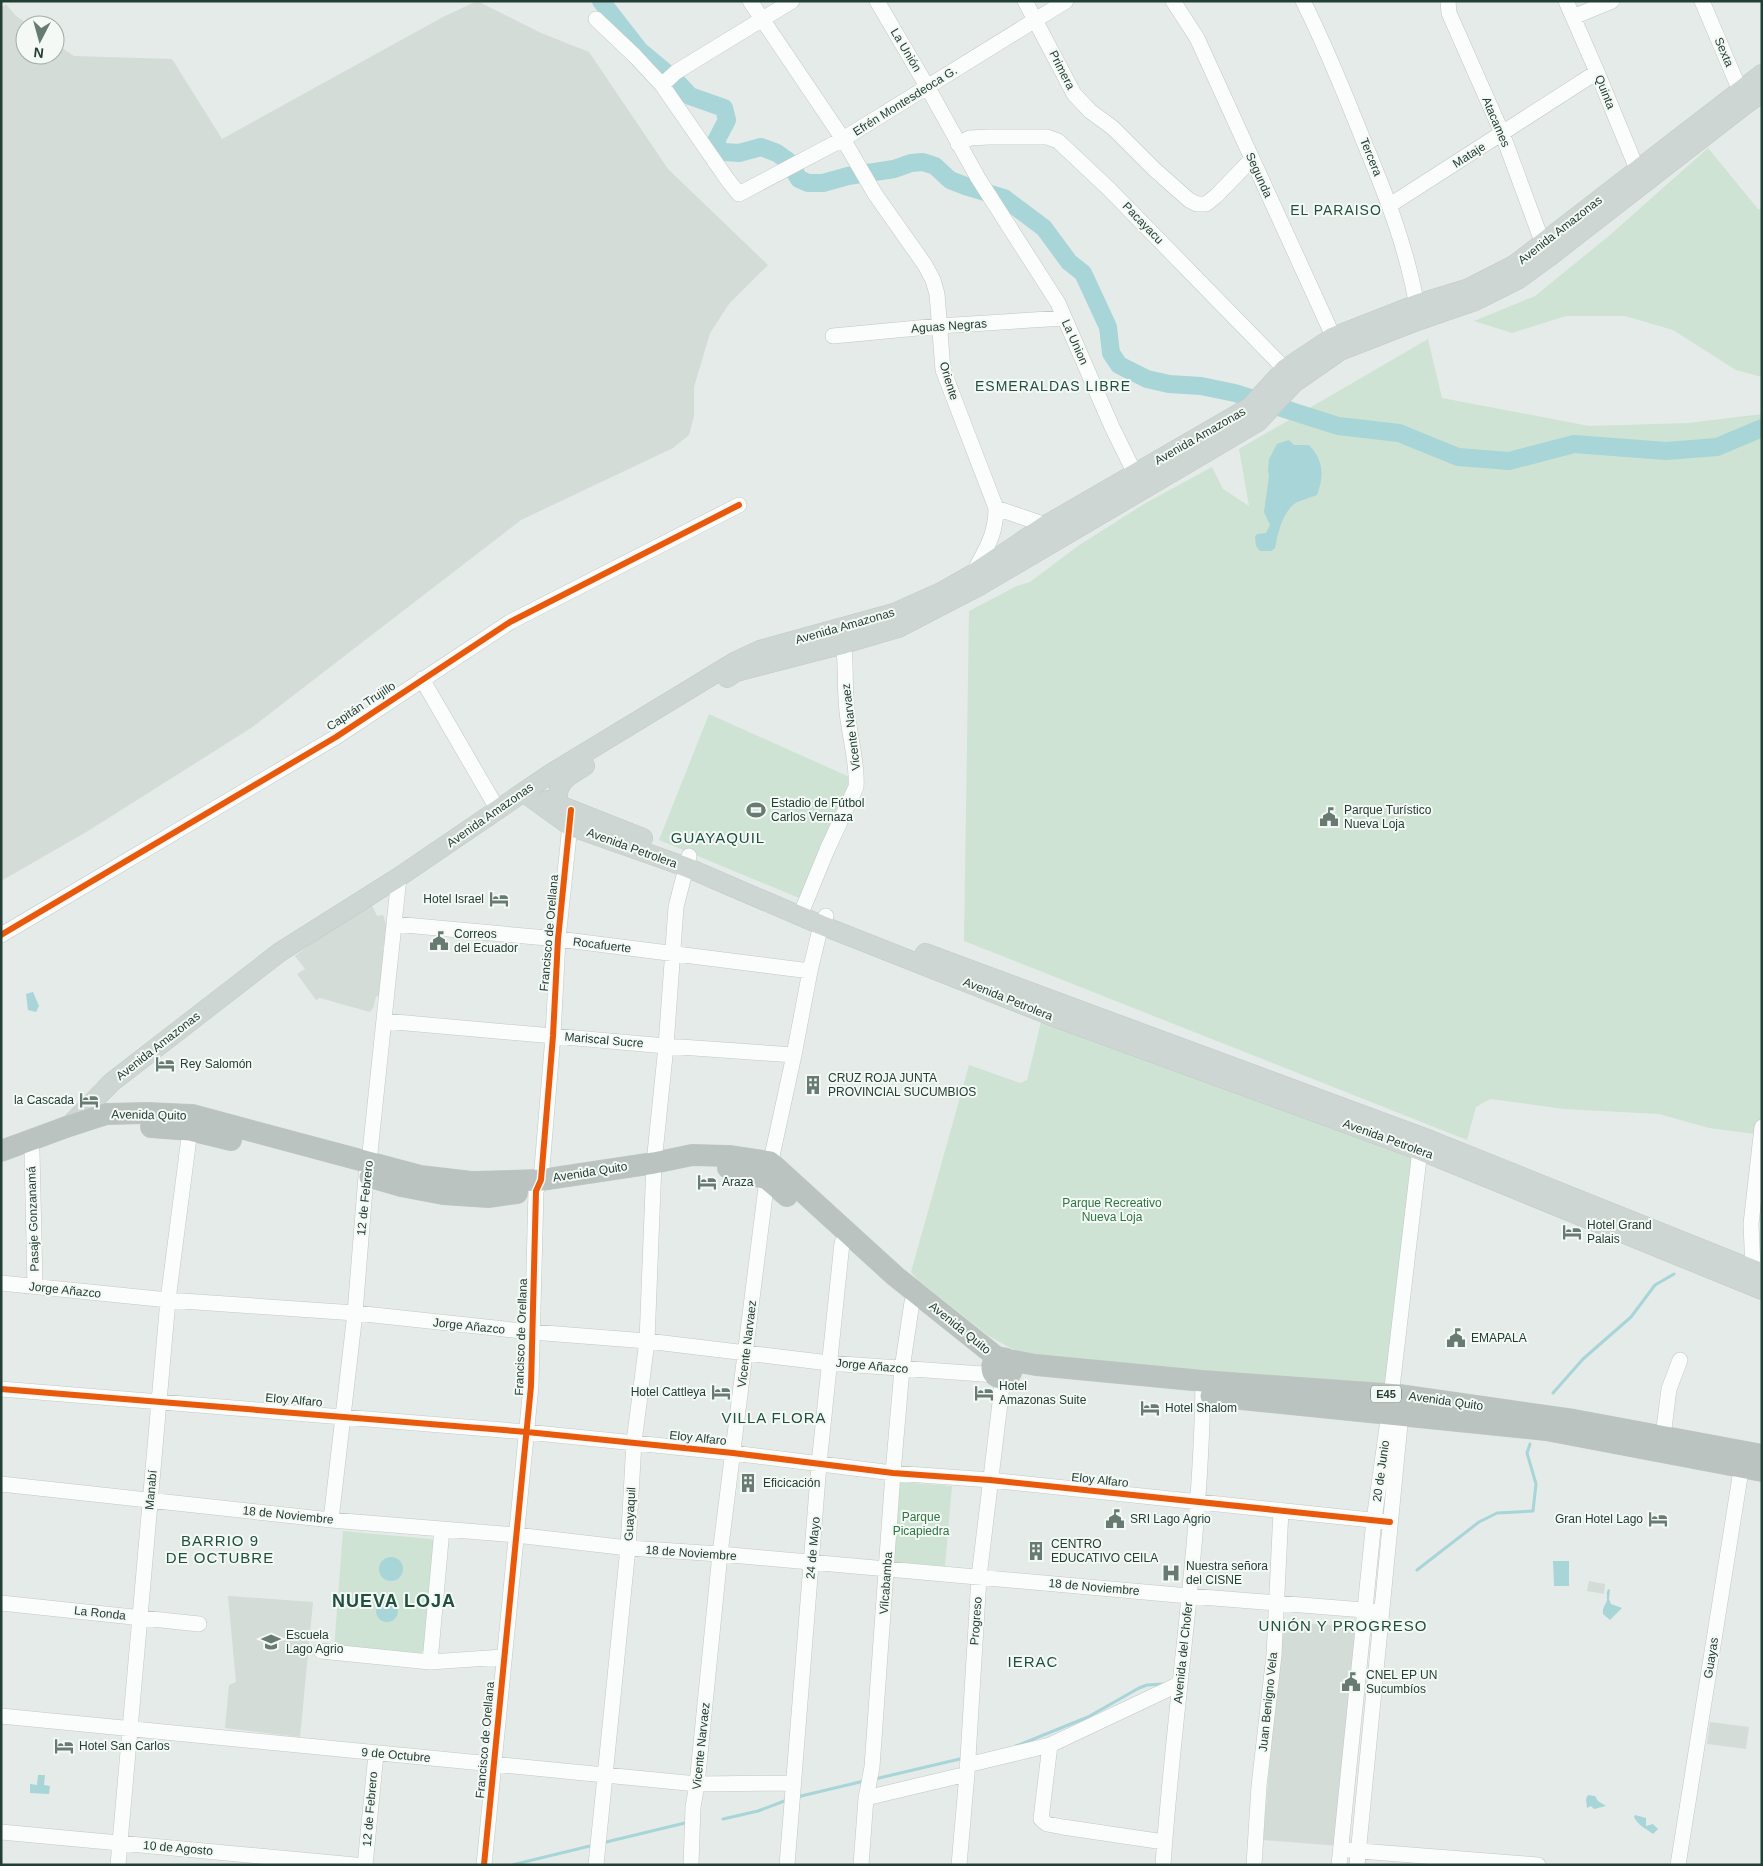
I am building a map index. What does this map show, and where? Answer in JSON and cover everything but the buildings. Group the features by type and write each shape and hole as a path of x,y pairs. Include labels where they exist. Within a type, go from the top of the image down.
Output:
{"highway":[{"name":"Avenida Quito","path":"1,1151 106,1114 147,1113 368,1169 472,1182 510,1182 538,1185 654,1170 692,1155 729,1156 769,1170 846,1239 912,1302 1001,1369 1395,1404 1527,1412 1663,1436 1752,1461"},
{"name":"Avenida Quito","path":"1,1164 32,1152 110,1128 191,1123"},
{"name":"Avenida Quito","path":"846,1239 895,1276 1001,1369"},
{"name":"Avenida Quito","path":"1395,1404 1546,1430 1752,1461"}],"main road":[{"name":"Avenida Amazonas","path":"69,1126 112,1082 280,952 399,877 523,792 736,661 760,650 898,628 951,601 1138,481 1254,415 1285,381 1336,344 1418,312 1514,266 1641,176 1743,97 1762,74"},
{"name":"Avenida Amazonas","path":"1743,97 1762,93"},
{"name":"Avenida Amazonas","path":"1418,312 1475,301 1519,279 1549,257 1641,176"},
{"name":"Avenida Amazonas","path":"567,813 557,794 559,787 571,775 736,672 843,636 943,591 1046,525 1138,481"},
{"name":"Avenida Petrolera","path":"523,792 567,813 804,906 824,920"},
{"name":"Avenida Petrolera","path":"687,861 1049,1015 1424,1145 1756,1279"}],"street":[{"path":"750,1 843,139"},
{"path":"596,19 635,56 668,80 792,1"},
{"name":"La Unión","path":"877,1 978,178"},
{"name":"Primera","path":"1025,1 1074,94 1090,111 1113,128 1154,169 1189,200 1197,204 1206,204 1252,159"},
{"name":"Efrén Montesdeoca G.","path":"668,80 727,180 739,194 843,139 1066,1"},
{"name":"Segunda","path":"1173,1 1197,38 1336,344"},
{"name":"Tercera","path":"1303,1 1328,53 1390,206 1412,280 1418,312"},
{"name":"Atacames","path":"1448,1 1450,14 1502,133 1543,244"},
{"name":"Quinta","path":"1566,1 1641,176"},
{"path":"1574,18 1612,1"},
{"name":"Sexta","path":"1702,1 1743,97"},
{"name":"Mataje","path":"1390,206 1597,72"},
{"name":"Pacayacu","path":"958,144 970,138 989,137 1046,137 1058,141 1109,188 1285,381"},
{"name":"Oriente","path":"843,139 875,194 925,264 936,288 941,355 948,384 996,508 996,525 988,546 972,574"},
{"name":"La Union","path":"978,178 1058,303 1138,481"},
{"name":"Aguas Negras","path":"833,336 939,326 1064,318"},
{"name":"Capitán Trujillo","path":"1,935 336,737 510,622 739,505"},
{"path":"996,508 1046,525"},
{"name":"Vicente Narvaez","path":"804,906 856,787 857,777 849,736 845,693 843,636"},
{"path":"422,679 498,810"},
{"name":"Francisco de Orellana","path":"485,1862 503,1657 531,1386 538,1185 553,1036 567,813"},
{"name":"Guayaquil","path":"597,1859 628,1548 634,1442 647,1341 654,1170 674,953 676,907 687,861"},
{"name":"12 de Febrero","path":"331,1520 356,1313 368,1169 399,877"},
{"name":"Vicente Narvaez","path":"691,1865 693,1807 697,1784 720,1554 769,1170 810,971 824,920"},
{"name":"Rocafuerte","path":"394,924 558,939 810,971"},
{"name":"Mariscal Sucre","path":"384,1021 666,1046 794,1055"},
{"name":"Manabí","path":"118,1865 168,1300 191,1123"},
{"path":"1756,1279 1762,1127"},
{"name":"20 de Junio","path":"1340,1865 1374,1520 1395,1404 1424,1145"},
{"name":"Pasaje Gonzanamá","path":"32,1152 35,1286"},
{"name":"24 de Mayo","path":"787,1865 792,1783 819,1464 829,1363 846,1239"},
{"path":"1756,1279 1762,1244"},
{"name":"Jorge Añazco","path":"1,1283 168,1300 356,1313 532,1332 647,1341 829,1363 902,1369 1001,1369"},
{"name":"Vilcabamba","path":"861,1865 866,1798 872,1766 902,1369 912,1302"},
{"path":"1663,1436 1669,1389 1680,1360"},
{"name":"Progreso","path":"959,1865 979,1577 1001,1369"},
{"name":"Avenida del Chofer","path":"1163,1865 1198,1502 1203,1388"},
{"name":"Eloy Alfaro","path":"1,1389 343,1416 634,1442 893,1473 990,1480 1390,1522"},
{"name":"20 de Junio","path":"1357,1858 1390,1522 1395,1404"},
{"name":"Guayas","path":"1678,1865 1752,1461"},
{"name":"18 de Noviembre","path":"1,1484 331,1520 516,1535 628,1548 720,1554 1381,1613"},
{"name":"Juan Benigno Vela","path":"1254,1865 1259,1786 1274,1655 1281,1510"},
{"path":"430,1662 442,1529"},
{"name":"La Ronda","path":"1,1603 199,1624"},
{"path":"321,1652 430,1662 503,1657"},
{"path":"866,1798 1050,1745 1179,1684"},
{"name":"9 de Octubre","path":"1,1716 697,1784 792,1783"},
{"path":"1050,1745 1041,1819 1047,1824 1063,1828 1164,1842"},
{"name":"12 de Febrero","path":"366,1865 376,1754"},
{"name":"10 de Agosto","path":"1,1832 355,1865"},
{"path":"1341,1849 1357,1858 1538,1865"}],"shaded area":[{"path":"477,1 541,33 589,52 668,169 768,265 729,304 710,333 694,387 694,416 689,435 673,448 521,520 251,728 88,831 1,881 1,8 6,4 15,15 15,65 65,65 65,50 74,56 172,59 222,139 443,17"},
{"path":"370,901 377,916 383,915 390,937 382,948 386,953 384,991 376,997 370,1012 320,998 316,1000 297,974 305,969 295,956"},
{"path":"1589,1581 1605,1584 1604,1594 1587,1591"},
{"name":"Escuela Lago Agrio","path":"228,1596 313,1602 300,1737 225,1728 229,1685 236,1682"},
{"path":"1282,1622 1360,1627 1339,1846 1263,1840"},
{"path":"1710,1722 1749,1727 1746,1749 1707,1744"}],"green space":[{"path":"1708,148 1758,209 1762,210 1762,377 1736,370 1673,330 1625,316 1566,316 1512,333 1474,321 1535,296 1610,235"},
{"path":"1428,339 1442,398 1589,426 1688,423 1762,414 1762,1135 1709,1128 1659,1114 1564,1109 1490,1099 1476,1107 1467,1140 964,941 969,611 1017,586 1030,582 1078,546 1144,504 1212,467 1223,489 1249,506 1239,449"},
{"name":"Estadio de Fútbol Carlos Vernaza","path":"709,714 854,779 804,900 659,840"},
{"name":"Parque Recreativo Nueva Loja","path":"1041,1022 1413,1157 1385,1388 1023,1355 989,1336 918,1280 911,1272 969,1065 1020,1083 1027,1080"},
{"name":"Parque Picapiedra","path":"898,1482 952,1486 945,1566 891,1562"},
{"path":"343,1531 430,1539 437,1542 427,1646 417,1657 334,1649"}],"water":[{"path":"1289,440 1294,445 1309,445 1314,451 1320,463 1321,481 1317,495 1294,504 1286,513 1275,548 1271,551 1260,551 1256,546 1255,537 1257,534 1266,533 1270,525 1264,512 1269,476 1269,459 1277,444"},
{"path":"33,992 39,1006 36,1012 28,1010 26,994"},
{"path":"391,1557 399,1561 403,1569 399,1577 391,1581 383,1577 379,1569 383,1561"},
{"path":"1553,1561 1569,1561 1569,1586 1554,1586"},
{"path":"1608,1589 1610,1590 1609,1599 1611,1604 1622,1608 1610,1620 1603,1614"},
{"path":"387,1600 395,1603 398,1611 395,1619 387,1622 379,1619 376,1611 379,1603"},
{"path":"38,1775 45,1775 44,1785 50,1786 49,1794 30,1793 30,1784 37,1785"},
{"path":"1588,1795 1595,1796 1598,1801 1606,1806 1594,1809 1591,1806 1587,1808 1586,1799"},
{"path":"1635,1815 1646,1818 1646,1826 1653,1824 1658,1829 1653,1834 1638,1823 1634,1817"}],"waterway":[{"path":"601,1 640,51 675,80 690,96 724,108 727,120 716,141 717,147 724,152 739,153 761,147 777,153 788,161 799,179 808,183 823,183 848,176 894,169 911,163 923,162 935,166 950,180 1004,198 1044,228 1069,262 1083,273 1108,327 1111,353 1119,365 1147,379 1169,384 1201,386 1235,393 1338,426 1399,433 1458,457 1509,461 1574,444 1666,451 1717,447 1762,428"},
{"path":"1553,1393 1583,1359 1631,1317 1655,1285 1674,1274"},
{"path":"1417,1570 1479,1522 1497,1513 1533,1511 1536,1484 1527,1453 1530,1444"},
{"path":"1016,1746 1088,1717 1139,1688 1147,1685 1163,1684"},
{"path":"875,1779 964,1758"},
{"path":"797,1797 864,1781"},
{"path":"723,1819 758,1811 787,1800"},
{"path":"602,1843 689,1822"},
{"path":"512,1865 594,1845"}],"cycle path":[{"path":"1,935 336,737 510,622 739,505"},
{"path":"484,1865 531,1386 536,1191 541,1180 553,1036 558,939 571,810"},
{"path":"1,1389 527,1432 733,1453 893,1473 990,1480 1390,1522"}],"place":[{"name":"Estadio de Fútbol Carlos Vernaza","path":"756,810"},
{"name":"Parque Turístico Nueva Loja","path":"1329,817"},
{"name":"Hotel Israel","path":"499,899"},
{"name":"Correos del Ecuador","path":"439,941"},
{"name":"Rey Salomón","path":"165,1064"},
{"name":"CRUZ ROJA JUNTA PROVINCIAL SUCUMBIOS","path":"813,1085"},
{"name":"la Cascada","path":"89,1100"},
{"name":"Araza","path":"707,1182"},
{"name":"Hotel Grand Palais","path":"1572,1232"},
{"name":"EMAPALA","path":"1456,1338"},
{"name":"Hotel Cattleya","path":"721,1392"},
{"name":"Hotel Amazonas Suite","path":"984,1393"},
{"name":"Hotel Shalom","path":"1150,1408"},
{"name":"Eficicación","path":"748,1483"},
{"name":"SRI Lago Agrio","path":"1115,1519"},
{"name":"Gran Hotel Lago","path":"1658,1519"},
{"name":"CENTRO EDUCATIVO CEILA","path":"1036,1551"},
{"name":"Nuestra señora del CISNE","path":"1171,1573"},
{"name":"Escuela Lago Agrio","path":"271,1642"},
{"name":"CNEL EP UN Sucumbíos","path":"1351,1682"},
{"name":"Hotel San Carlos","path":"64,1746"}],"district":[{"name":"EL PARAISO","path":"1336,210"},
{"name":"ESMERALDAS LIBRE","path":"1053,386"},
{"name":"GUAYAQUIL","path":"718,837"},
{"name":"VILLA FLORA","path":"774,1417"},
{"name":"BARRIO 9 DE OCTUBRE","path":"220,1548"},
{"name":"NUEVA LOJA","path":"394,1601"},
{"name":"UNIÓN Y PROGRESO","path":"1343,1625"},
{"name":"IERAC","path":"1033,1661"}]}
